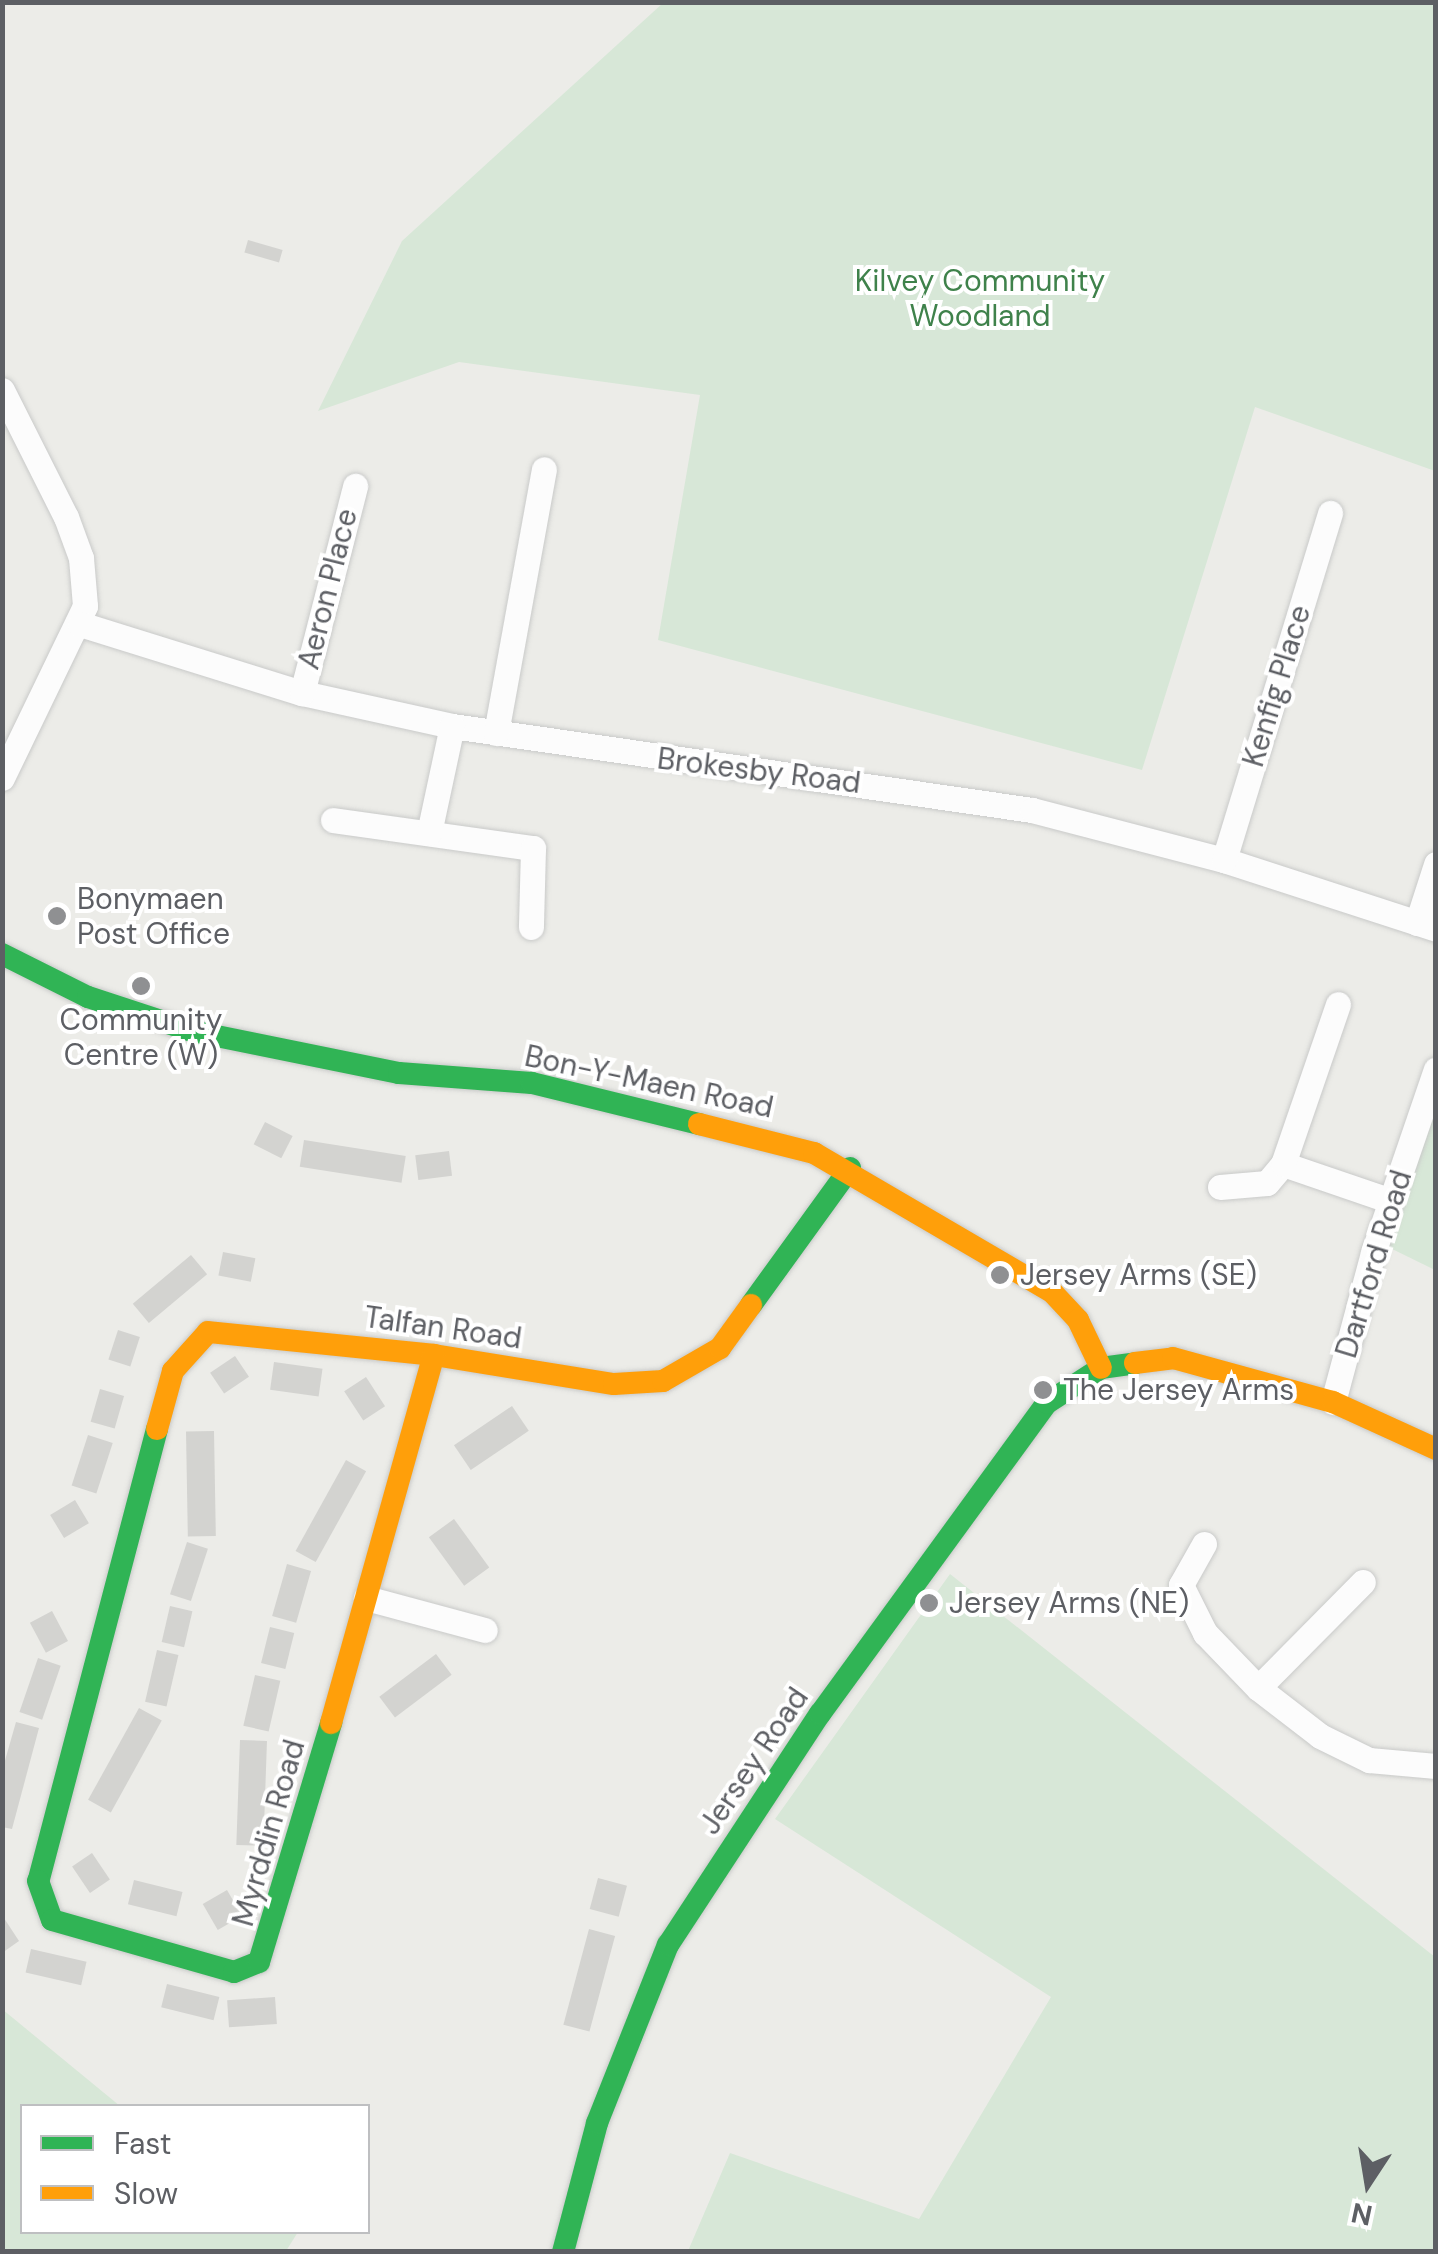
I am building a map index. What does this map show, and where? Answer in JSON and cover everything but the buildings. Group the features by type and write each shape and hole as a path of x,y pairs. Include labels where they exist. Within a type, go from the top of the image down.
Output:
{"street":[{"path":"2,390 20,415 81,558 80,624 2,778"},
{"path":"496,733 544,469"},
{"name":"Aeron Place","path":"302,693 355,486"},
{"name":"Kenfig Place","path":"1224,860 1330,513"},
{"name":"Brokesby Road","path":"80,624 302,693 452,726 1032,810 1224,860 1426,926"},
{"path":"429,833 452,726"},
{"path":"333,820 533,848 531,927"},
{"path":"1426,926 1436,864"},
{"name":"Bon-Y-Maen Road","path":"2,954 88,997 192,1031 399,1072 532,1083 777,1141 850,1168 1052,1292 1078,1320 1101,1368"},
{"path":"1220,1187 1267,1182 1282,1164 1338,1004"},
{"name":"Dartford Road","path":"1333,1402 1391,1201 1436,1069"},
{"path":"1282,1164 1391,1201"},
{"name":"Talfan Road","path":"111,1592 173,1372 208,1332 434,1355 614,1384 663,1381 684,1372 739,1325 850,1168"},
{"name":"Myrddin Road","path":"111,1592 39,1896 64,1928 234,1972 248,1970 269,1946 434,1355"},
{"path":"1101,1368 1173,1358 1333,1402 1436,1450"},
{"name":"Jersey Road","path":"562,2252 597,2123 668,1945 820,1714 1024,1430 1066,1386 1101,1368"},
{"path":"1204,1544 1181,1585 1205,1633 1258,1688 1320,1736 1369,1760 1436,1766"},
{"path":"1258,1688 1363,1582"},
{"path":"366,1598 485,1630"}],"green space":[{"name":"Kilvey Community Woodland","path":"663,3 1435,3 1435,471 1255,407 1142,770 658,640 700,395 459,362 318,411 402,241"},
{"path":"1435,1100 1435,1270 1388,1247"},
{"path":"950,1574 1435,1957 1435,2251 688,2251 730,2153 919,2219 1051,1997 775,1819"},
{"path":"2,2009 118,2104 20,2104 20,2234 297,2234 286,2251 3,2251"}],"traffic: fast":[{"path":"2,954 88,997 192,1031 399,1073 532,1083 699,1124"},
{"path":"751,1305 850,1168"},
{"path":"563,2252 597,2123 668,1945 820,1714 1047,1403 1101,1368 1135,1363"},
{"path":"157,1429 38,1881 52,1920 234,1972 259,1962 331,1723"}],"traffic: slow":[{"path":"699,1124 814,1153 1052,1292 1078,1320 1101,1368"},
{"path":"157,1429 173,1371 208,1332 434,1355 614,1384 663,1381 720,1348 751,1305"},
{"path":"331,1723 434,1355"},
{"path":"1135,1363 1173,1358 1333,1402 1436,1449"}],"place":[{"name":"Bonymaen Post Office","path":"57,916"},
{"name":"Community Centre (W)","path":"141,986"},
{"name":"Jersey Arms (SE)","path":"1000,1275"},
{"name":"The Jersey Arms","path":"1043,1390"},
{"name":"Jersey Arms (NE)","path":"929,1603"}]}
